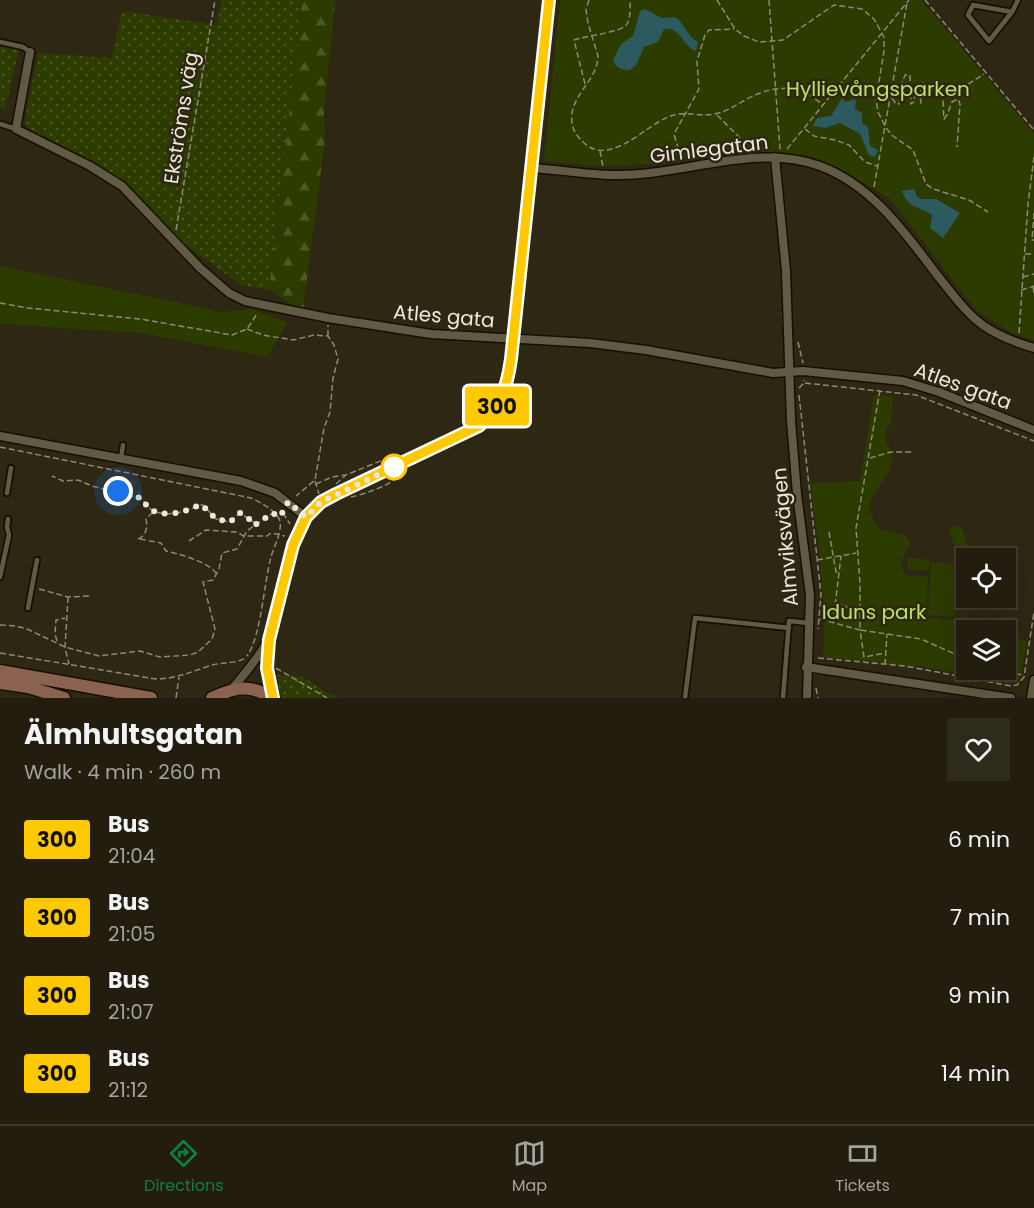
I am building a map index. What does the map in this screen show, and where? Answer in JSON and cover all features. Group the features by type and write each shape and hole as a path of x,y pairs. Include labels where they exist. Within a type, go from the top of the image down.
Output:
{"main road":[{"path":"0,671 151,698"},
{"path":"0,683 28,687 64,698"},
{"path":"220,694 244,687 272,698"}],"street":[{"path":"272,698 267,668 269,640 293,545 306,517 321,502 336,494 465,433 489,417 504,393 513,338 549,0"},
{"path":"15,129 30,52"},
{"name":"Atles gata","path":"15,129 90,166 122,186 200,268 229,293 245,301 328,318 431,334 590,343 646,350 773,373 803,371 917,384 1034,430"},
{"name":"Gimlegatan","path":"531,168 604,176 686,169 746,159 778,157 820,166 873,197 966,310 984,326 1034,348"},
{"name":"Almviksvägen","path":"778,157 797,494 810,595 806,667 807,698"},
{"path":"0,436 241,481 275,493 306,517"},
{"path":"220,694 254,663 269,640"},
{"path":"806,667 1011,698"},
{"path":"1031,698 1034,680"}],"lane":[{"path":"1012,12 973,5 968,15 989,41 1012,12 1018,0"},
{"path":"0,42 23,47 30,52"},
{"path":"0,124 15,129"},
{"path":"121,458 123,445"},
{"path":"7,493 12,468"},
{"path":"0,577 9,535 8,519"},
{"path":"28,608 37,560"},
{"path":"686,698 695,618 789,628"},
{"path":"783,698 789,621 808,623"}],"path":[{"name":"Ekströms väg","path":"172,238 177,228 215,0"},
{"path":"590,0 586,10 598,63 596,71 585,85 572,109 572,121 578,138 586,146 599,150 610,150 620,147 667,117 686,113 716,114 758,93 776,89 803,91 823,105"},
{"path":"585,85 574,40 622,29 627,25 630,17 630,0"},
{"path":"717,0 735,29 744,36 759,42 783,40 834,6 862,9 874,19 884,37 876,100 878,112 886,128 913,150 926,184 933,189 969,200 988,212"},
{"path":"925,0 1034,130"},
{"path":"778,157 908,1"},
{"path":"873,197 908,1"},
{"path":"686,169 678,153 674,134 699,90 697,62 705,35 709,30 735,29"},
{"path":"943,97 956,92 986,73"},
{"path":"891,97 896,104 899,104 905,75 910,75 910,104 914,102 916,87 924,83 920,94 921,104"},
{"path":"923,88 937,89 943,97 944,118 952,102 958,99 960,104 957,147"},
{"path":"716,114 740,138 746,159"},
{"path":"804,128 822,139 835,140 849,146 865,162 878,166"},
{"path":"599,150 604,176"},
{"path":"1019,343 1022,278 1034,157"},
{"path":"1028,204 1034,204"},
{"path":"1034,213 1032,240 1034,240"},
{"path":"1024,254 1034,254"},
{"path":"1022,278 1034,274"},
{"path":"1022,290 1033,286 1034,293"},
{"path":"0,303 140,319 232,335 248,329 256,319 260,304"},
{"path":"248,329 263,335 293,340 314,335 328,336 334,345 338,359 333,378 333,399 324,428 315,480 319,495 326,491"},
{"path":"804,383 916,395 1034,441"},
{"path":"880,390 856,528 860,584 860,630 864,657 885,653"},
{"path":"0,447 251,498 278,517 280,528 271,555 251,650 244,659 213,665 179,676 156,679 0,653"},
{"path":"869,458 891,452 913,452"},
{"path":"316,484 400,454"},
{"path":"347,498 363,494 399,477 409,467"},
{"path":"333,487 346,475"},
{"path":"52,476 63,481 78,480 92,486 143,499 146,506 161,514 180,512 202,505 216,519 230,522 243,513 255,525"},
{"path":"278,517 283,513 288,502 315,480"},
{"path":"154,512 146,519 147,526 139,539 161,543 166,551 182,554 207,565 216,574"},
{"path":"0,625 16,626 65,647 99,656 140,651 160,657 190,655 198,652 212,639 215,628 203,582 213,580 219,569 222,553 237,549 247,531 273,513"},
{"path":"189,542 206,530 236,532 244,536 289,533 290,525 283,513"},
{"path":"829,532 836,572 839,572"},
{"path":"817,560 857,553"},
{"path":"833,623 841,556"},
{"path":"33,586 68,597 91,596"},
{"path":"68,597 65,647 70,665"},
{"path":"835,602 859,613"},
{"path":"817,657 935,671 990,683 1017,685 1022,681 1024,675 1034,612"},
{"path":"57,642 56,620 67,618"},
{"path":"819,619 860,630 921,639 956,655"},
{"path":"885,665 887,633"},
{"path":"1028,651 1034,652"},
{"path":"267,668 276,668 327,698"},
{"path":"1016,674 1024,675"},
{"path":"176,698 179,676"}],"green space":[{"path":"221,0 302,0 269,290 241,285 184,244 124,181 29,133 25,120 38,53 112,58 122,11 217,25"},
{"path":"302,0 335,0 324,113 325,139 303,311 269,290"},
{"name":"Hyllievångsparken","path":"560,0 921,0 1034,134 1034,340 1012,333 976,310 890,199 847,173 806,155 745,152 662,164 597,166 544,161"},
{"path":"0,43 19,48 5,110 0,108"},
{"path":"0,266 224,312 252,309 288,322 267,357 141,333 0,324"},
{"name":"Iduns park","path":"874,395 893,397 891,422 886,429 885,439 891,451 892,461 889,472 873,495 869,508 874,522 882,530 906,535 910,543 902,567 906,575 928,577 926,618 957,620 956,673 916,665 915,667 823,657 825,614 810,483 860,481"},
{"path":"961,525 969,547 956,549 948,529"},
{"path":"908,558 929,560 929,571 907,569"},
{"path":"931,562 956,564 955,617 928,615"},
{"name":"Iduns park","path":"1016,637 1027,641 1020,679 1012,683 989,680 1016,680"},
{"path":"277,675 302,676 325,692 341,698 281,698"}],"water":[{"path":"645,9 662,18 675,17 698,42 696,51 691,49 675,31 664,29 658,42 644,47 636,65 630,70 617,67 613,60 621,44 633,36 640,11"},
{"path":"842,98 846,102 854,99 856,101 855,109 862,113 862,123 868,127 870,146 878,150 875,157 869,155 860,134 840,123 826,128 813,126 817,118 831,116"},
{"path":"914,189 917,197 936,199 960,213 943,238 930,228 932,215 910,204 904,197 902,191"}],"bus line":[{"name":"300","path":"273,698 267,668 269,640 293,545 306,517 321,502 351,486 479,426 495,410 504,393 511,359 549,0"}],"route":[{"path":"118,491 143,499 146,506 161,514 180,512 202,505 216,519 230,522 243,513 255,525 273,513 278,517 288,502 306,517 321,502 394,467"}]}
